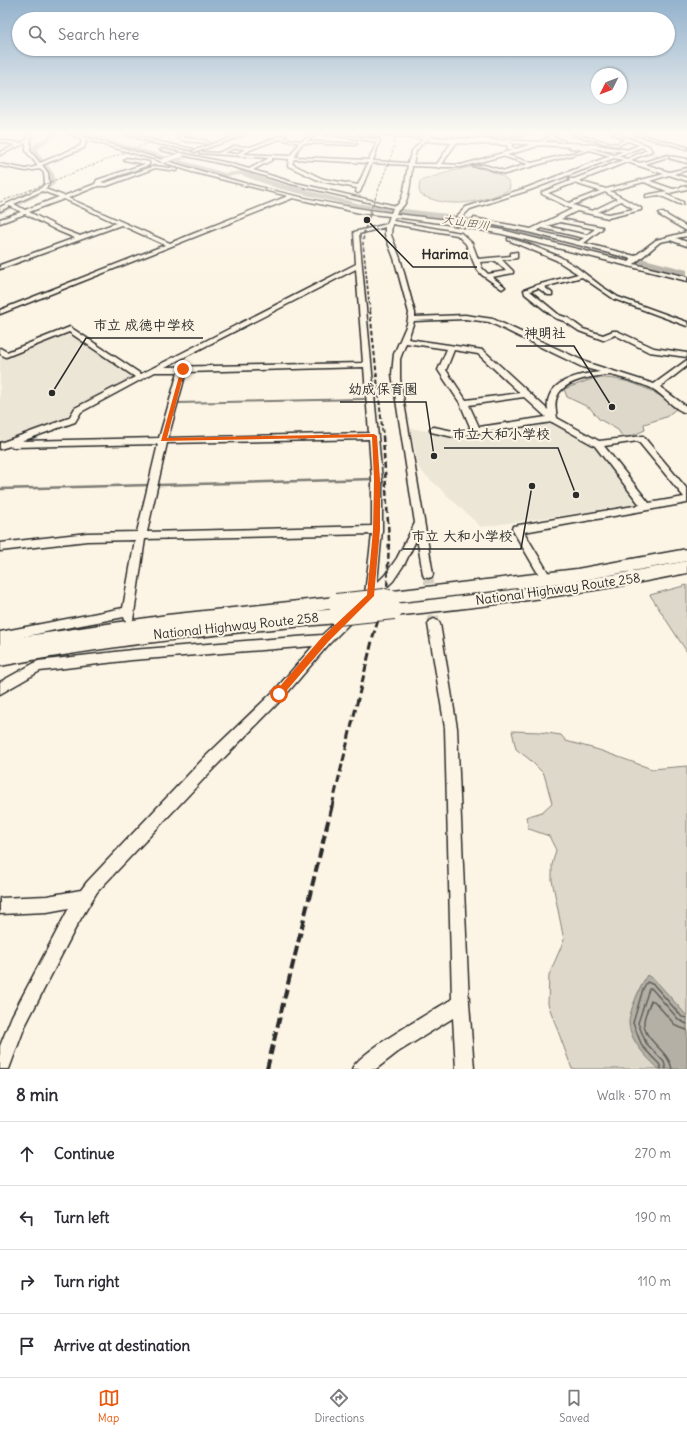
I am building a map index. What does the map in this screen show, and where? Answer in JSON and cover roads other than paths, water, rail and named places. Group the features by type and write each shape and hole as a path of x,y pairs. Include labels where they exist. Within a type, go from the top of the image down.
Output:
{"highway":[{"name":"National Highway Route 258","path":"0,659 55,648 336,610 394,604 648,564 687,555"},
{"name":"National Highway Route 258","path":"394,604 490,600 580,587 687,567"},
{"name":"National Highway Route 258","path":"0,647 59,636 249,612 336,610"}],"street":[{"path":"0,209 43,190 48,184"},
{"path":"0,220 100,184"},
{"path":"97,185 108,184"},
{"path":"246,184 360,210 448,222 490,230 557,258 572,267 605,292 616,298 687,324"},
{"path":"295,184 356,198 392,215 459,234 468,244 479,268 502,287"},
{"path":"343,184 359,187"},
{"path":"356,198 360,184"},
{"path":"370,596 377,530 377,480 356,234 392,215 402,204 408,184"},
{"path":"459,217 468,208 541,184"},
{"path":"566,184 544,193 576,209 608,216 639,209 605,191 582,184"},
{"path":"569,205 605,191 634,184"},
{"path":"654,184 686,194"},
{"path":"648,196 687,187"},
{"path":"43,190 63,197 170,245"},
{"path":"660,194 681,203"},
{"path":"0,312 294,196"},
{"path":"592,213 621,199"},
{"path":"12,205 60,230 81,238"},
{"path":"532,231 576,209"},
{"path":"660,214 687,229"},
{"path":"392,215 388,234 397,258 409,300 412,319 398,353 395,368 400,410 428,574"},
{"path":"452,216 634,261"},
{"path":"551,221 556,222 560,220 600,228 580,243"},
{"path":"0,268 121,223"},
{"path":"541,226 588,237"},
{"path":"490,230 505,229 532,231 580,243 687,279"},
{"path":"634,261 658,241 687,234"},
{"path":"668,238 687,244"},
{"path":"476,261 515,256 513,254 515,253"},
{"path":"487,276 510,272 498,259"},
{"path":"1,445 72,420 78,410 359,265"},
{"path":"582,275 539,286 527,290 527,293 557,317 566,319 581,330 603,338 615,332 652,350 687,357"},
{"path":"539,286 550,294"},
{"path":"412,319 465,317 491,320 562,355 611,374 653,386 687,411"},
{"path":"2,354 70,329 140,377"},
{"path":"404,341 480,352 553,418 598,444 647,507"},
{"path":"653,386 657,386 687,357 687,346"},
{"path":"451,348 442,370 464,403 476,431"},
{"path":"154,370 368,365"},
{"path":"0,637 55,625 128,615 141,535 163,440 183,369"},
{"path":"553,418 550,403 559,387 564,382 593,375 611,374"},
{"path":"464,403 526,394"},
{"path":"434,430 453,434 553,418"},
{"path":"1,445 374,436"},
{"path":"598,444 640,438 687,495"},
{"path":"547,579 517,529 687,500"},
{"path":"0,1069 18,1022 71,919 92,887 204,769 279,694 325,640 389,578 401,560 419,524"},
{"path":"0,547 87,537 377,530"},
{"path":"434,624 451,728 461,1003 465,1069"},
{"path":"0,688 38,666 132,651 325,640"},
{"path":"0,906 47,904 86,897"},
{"path":"361,1069 392,1046 461,1003"}],"water":[{"path":"647,975 657,982 687,1016 687,1069 659,1069 644,1054 630,1031 629,1019 638,992"}],"waterway":[{"path":"0,211 39,192 51,184"},
{"name":"大山田川","path":"274,184 361,206 456,218 556,239"},
{"name":"大山田川","path":"617,255 687,273"},
{"path":"177,403 364,399"},
{"path":"159,485 373,479"},
{"path":"0,489 149,485"}],"tunnel":[{"path":"428,574 431,599"},
{"path":"431,598 434,624"},
{"path":"130,631 131,648"}],"railway":[{"path":"0,202 46,184"},
{"path":"370,212 381,184"},
{"path":"370,311 363,243 364,232 371,211"},
{"path":"370,310 383,437"},
{"path":"383,436 389,540 387,591 385,599"},
{"path":"332,806 374,633 385,598"},
{"path":"267,1069 332,805"}],"place":[{"name":"Harima","path":"367,220"},
{"name":"市立 成徳中学校","path":"52,393"},
{"name":"神明社","path":"612,407"},
{"name":"幼成保育園","path":"434,456"},
{"name":"市立 大和小学校","path":"532,486"},
{"name":"市立大和小学校","path":"576,495"}]}
